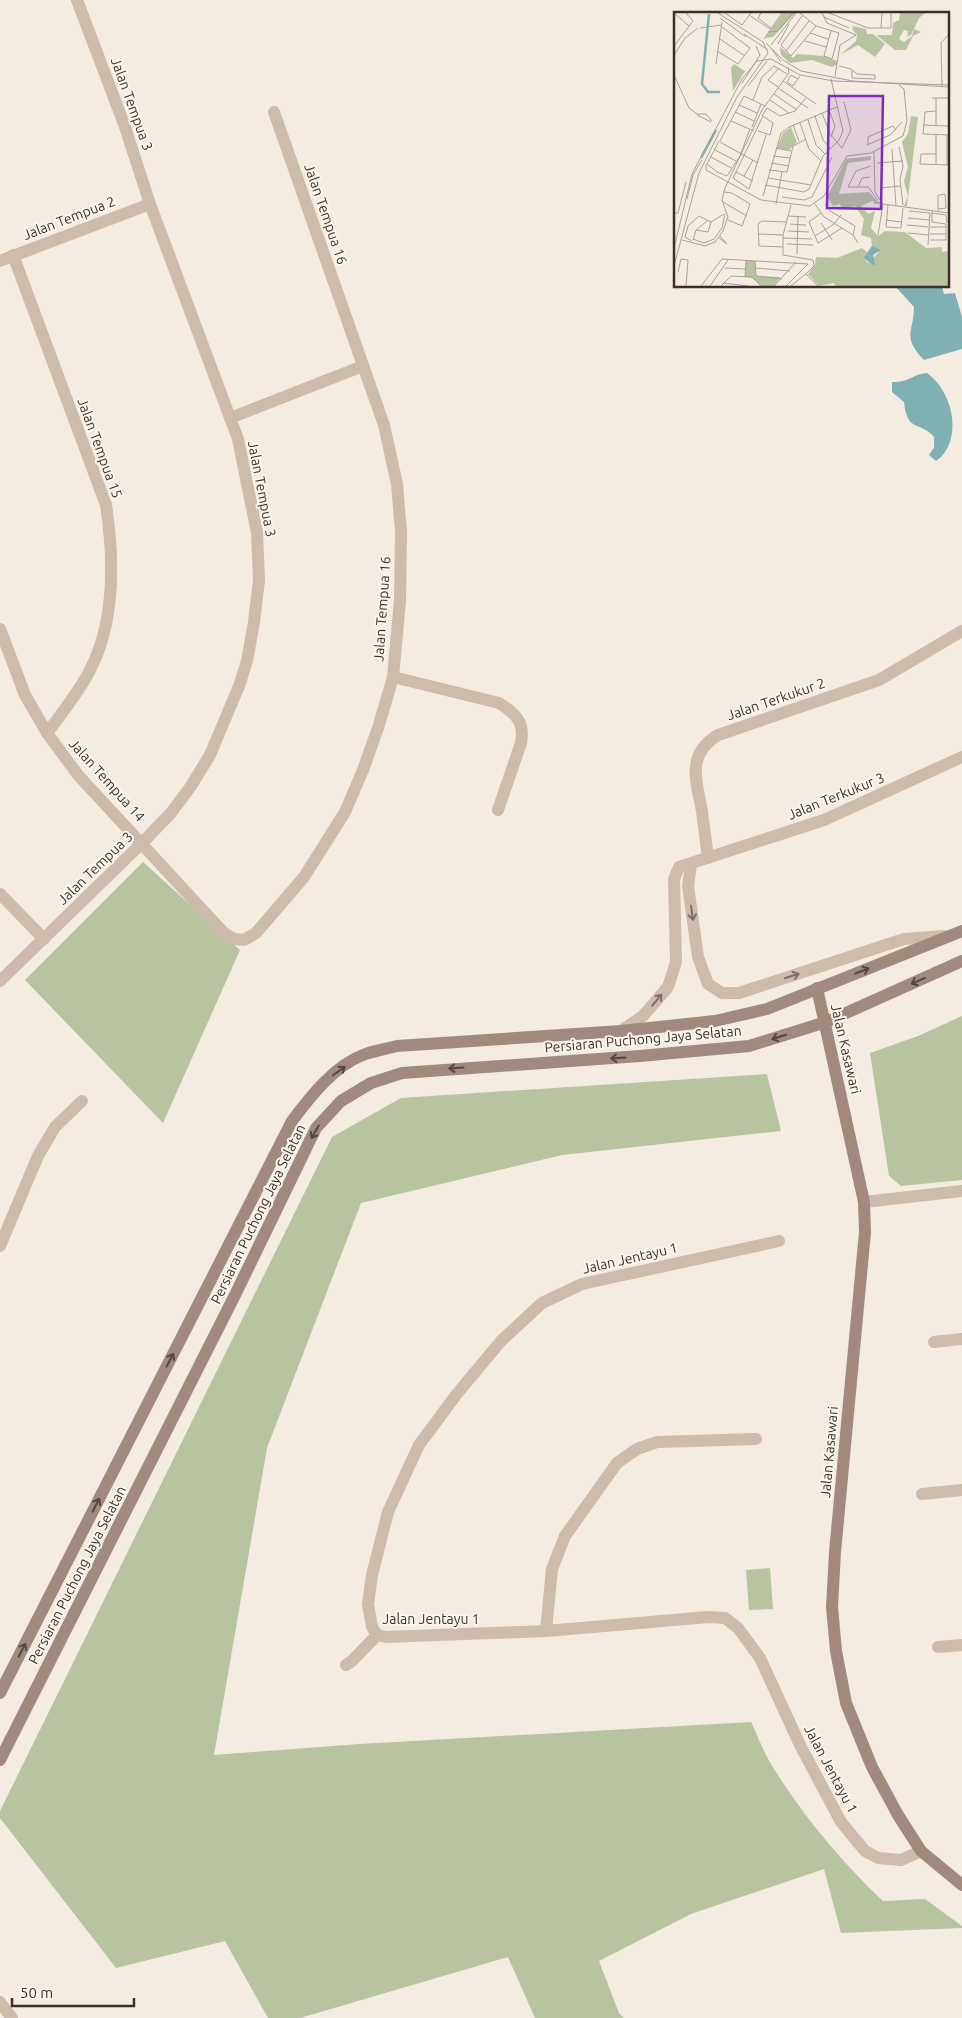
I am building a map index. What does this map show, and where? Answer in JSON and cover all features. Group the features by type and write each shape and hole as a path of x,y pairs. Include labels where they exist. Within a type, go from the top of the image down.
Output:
{"main road":[{"name":"Persiaran Puchong Jaya Selatan","path":"0,1693 292,1121 309,1098 334,1074 362,1055 397,1046 620,1032 715,1021 767,1008 957,933"},
{"name":"Persiaran Puchong Jaya Selatan","path":"0,1760 236,1293 316,1128 340,1101 371,1083 402,1073 640,1056 749,1046 826,1022 962,961"},
{"name":"Jalan Kasawari","path":"817,988 864,1202 865,1232 835,1552 832,1607 836,1651 846,1703 872,1767 898,1816 922,1851 962,1885"}],"street":[{"name":"Jalan Tempua 3","path":"0,981 143,842 171,813 191,786 210,755 239,686 247,661 259,580 256,533 238,439 150,204 124,124 77,0"},
{"name":"Jalan Tempua 16","path":"143,842 224,933 234,940 244,940 256,933 304,877 345,812 364,770 393,677 400,601 401,532 396,484 384,425 274,112"},
{"name":"Jalan Tempua 2","path":"0,261 150,204"},
{"name":"Jalan Tempua 15","path":"13,256 106,505 112,542 110,594 105,630 91,669 47,733"},
{"path":"230,418 363,366"},
{"name":"Jalan Tempua 14","path":"0,629 25,695 47,733 78,775 143,842"},
{"name":"Jalan Terkukur 2","path":"708,858 694,771 699,754 707,742 718,735 879,680 962,631"},
{"path":"393,677 499,703 512,712 520,722 523,732 521,744 498,810"},
{"name":"Jalan Terkukur 3","path":"620,1032 643,1016 668,987 676,962 674,879 679,867 691,865 824,820 962,757"},
{"path":"691,865 688,886 698,957 708,984 722,993 739,993 904,940 957,933"},
{"path":"0,894 44,939"},
{"path":"0,1246 38,1156 55,1127 82,1101"},
{"path":"864,1202 962,1191"},
{"name":"Jalan Jentayu 1","path":"779,1241 582,1284 542,1303 501,1341 456,1395 419,1444 388,1512 372,1575 368,1604 372,1627 377,1635 386,1637 546,1631 708,1617 725,1618 738,1628 760,1658 800,1745 836,1814 865,1851 878,1858 901,1860 922,1851"},
{"path":"934,1342 962,1339"},
{"path":"546,1631 552,1569 564,1536 617,1463 637,1449 657,1442 756,1440"},
{"path":"922,1494 962,1490"},
{"path":"346,1665 352,1662 377,1635"},
{"path":"938,1647 962,1644"},
{"path":"0,2002 12,2018"}],"green space":[{"path":"143,862 240,950 163,1123 25,980"},
{"path":"962,1016 962,1180 901,1186 889,1176 870,1053 918,1036"},
{"path":"767,1074 781,1131 562,1155 361,1203 267,1448 214,1755 359,1744 751,1722 768,1759 809,1819 837,1853 883,1901 925,1899 962,1926 962,1928 841,1933 824,1869 691,1914 599,1961 619,2013 624,2018 535,2018 508,1957 300,2018 268,2018 225,1941 116,1968 0,1818 0,1811 332,1137 401,1098"},
{"path":"770,1568 773,1609 749,1610 746,1570"}],"water":[{"path":"897,288 942,288 944,294 955,293 962,317 962,349 924,360 913,345 910,334 914,307"},
{"path":"927,373 937,382 944,393 952,418 950,443 936,461 929,455 934,448 934,437 911,422 908,418 904,402 892,392 892,382 902,381"}]}
